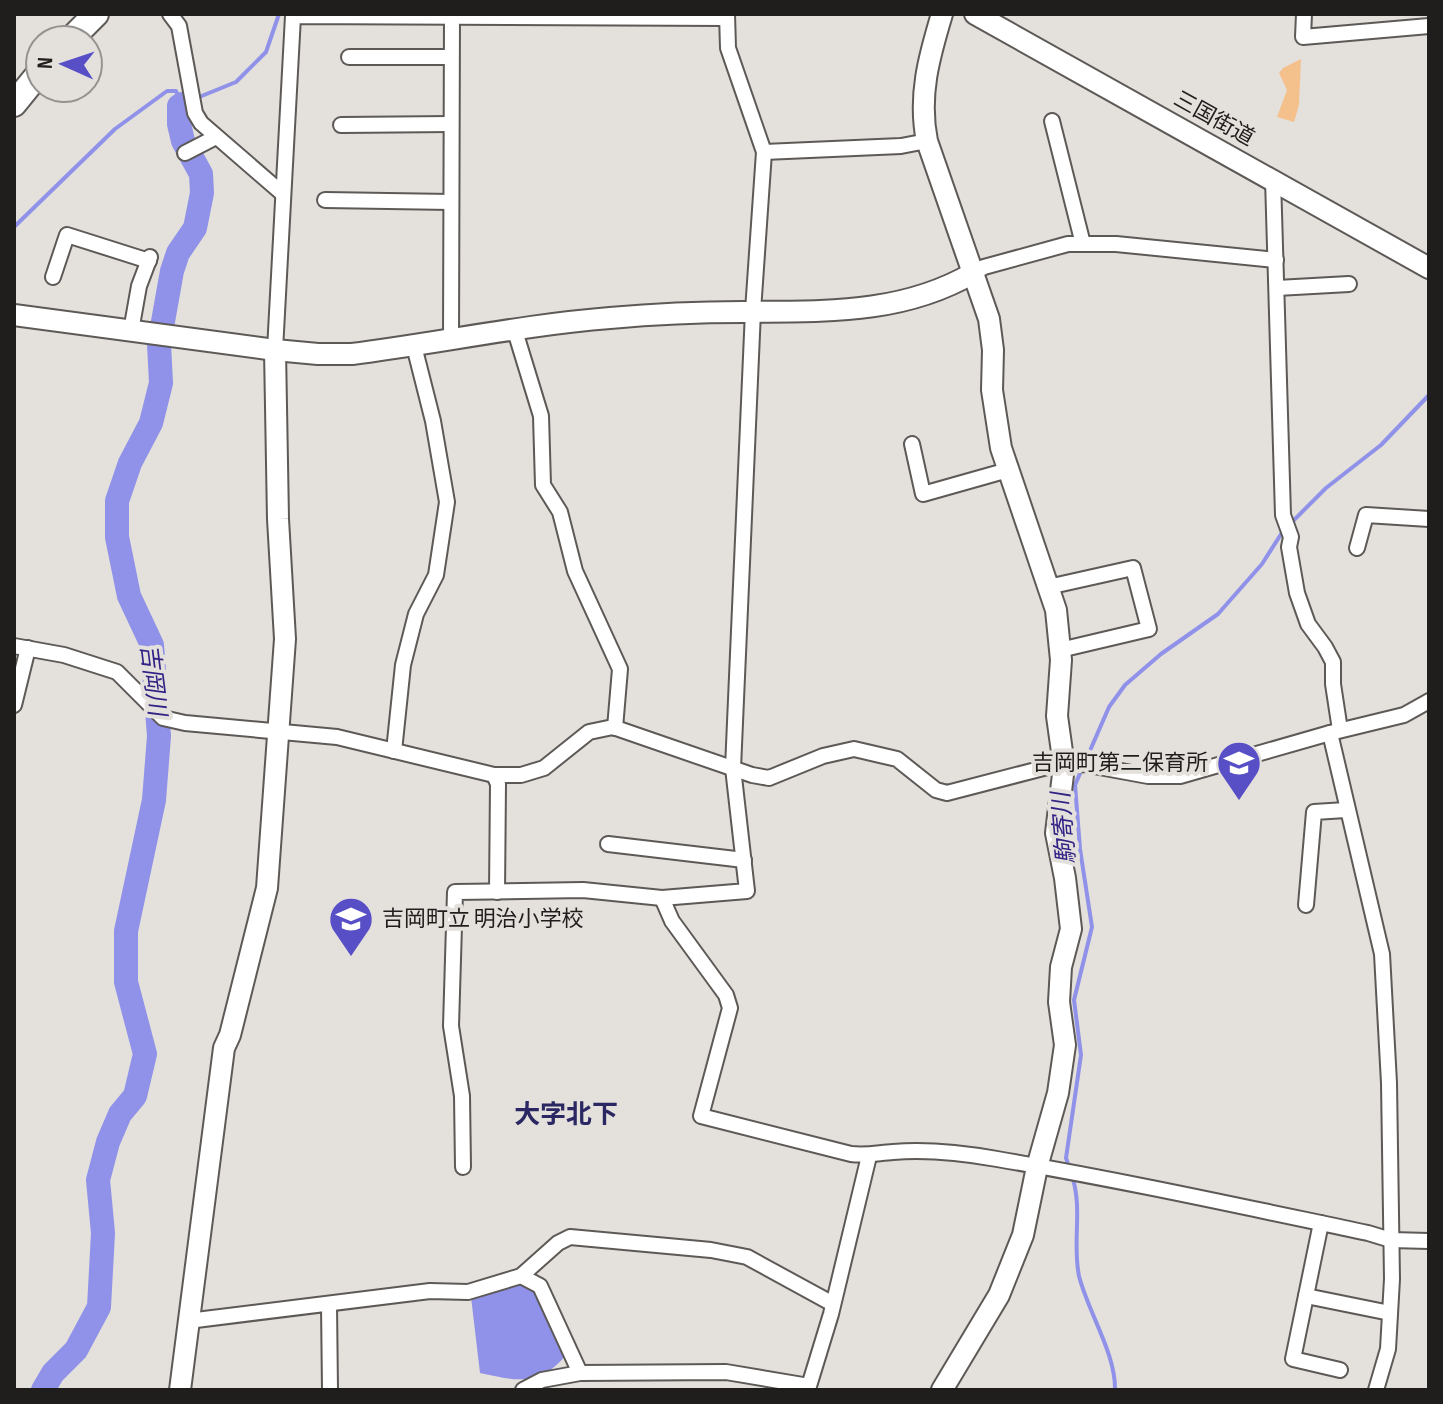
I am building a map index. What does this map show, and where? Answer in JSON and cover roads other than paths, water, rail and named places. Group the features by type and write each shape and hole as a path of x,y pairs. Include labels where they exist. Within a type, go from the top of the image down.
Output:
{"street":[{"path":"170,14 179,26 195,113 201,123 283,194"},
{"path":"942,14 929,59 922,117 927,141 989,319 995,420 1008,470 1056,610 1060,650 1057,716 1064,766 1056,833 1071,929 1061,967 1059,1002 1065,1045 1058,1093 1037,1167 1023,1235 999,1295 942,1390"},
{"name":"三国街道","path":"975,14 1429,268"},
{"path":"1304,14 1303,37 1429,27 1428,14"},
{"path":"451,340 452,15"},
{"path":"180,1390 224,1048 267,888 285,639 278,519 275,350 293,16 726,16 728,48 764,152 753,311 733,768 747,891 662,898 583,890 455,892 451,1026 462,1096 463,1167"},
{"path":"349,57 451,57"},
{"path":"1052,121 1083,244"},
{"path":"341,125 451,124"},
{"path":"192,150 216,137"},
{"path":"764,152 901,146 927,141"},
{"path":"1273,179 1283,515 1288,528 1297,593 1308,624 1333,662 1335,732 1346,810 1382,954 1389,1083 1390,1313 1388,1349 1376,1390"},
{"path":"325,200 451,202"},
{"path":"53,277 67,235 150,259 139,286 136,332"},
{"path":"14,315 275,350 352,354 603,319 682,312 851,310 884,306 919,297 984,267 1068,244 1116,244 1276,260"},
{"path":"1277,288 1349,284"},
{"path":"515,331 541,416 543,485 560,512 575,571 620,669 615,728"},
{"path":"394,751 403,665 416,614 436,575 447,502 431,409 414,346"},
{"path":"912,444 923,494 1008,470"},
{"path":"1357,548 1366,515 1429,519"},
{"path":"1048,587 1133,568 1149,629 1060,650"},
{"path":"14,705 21,647 64,655 117,672 163,718 277,733 337,737 494,775 521,775 544,768 589,732 615,728 769,778 823,756 854,749 897,759 936,790 947,793 1055,765 1083,764 1148,776 1180,776 1404,715 1429,701"},
{"path":"494,775 498,784 497,892"},
{"path":"1306,905 1314,812 1346,810"},
{"path":"608,844 744,860"},
{"path":"662,898 672,921 726,995 730,1008 701,1116 869,1156 893,1152 932,1152 995,1158 1133,1184 1391,1240 1429,1241"},
{"path":"523,1390 542,1380 580,1373 733,1373 810,1388 869,1156"},
{"path":"1321,1223 1293,1359 1340,1370"},
{"path":"188,1321 430,1291 468,1292 521,1276 558,1243 570,1237 711,1250 747,1257 833,1304"},
{"path":"521,1276 540,1286 580,1373"},
{"path":"1306,1296 1390,1313"},
{"path":"329,1305 330,1390"},
{"path":"729,1390 733,1373"}],"water":[{"path":"525,1281 537,1289 566,1355 537,1377 516,1379 480,1373 471,1297"}],"waterway":[{"path":"14,227 115,129 167,91 176,91 182,104 236,82 266,52 279,14"},
{"name":"吉岡川","path":"43,1390 53,1373 76,1350 99,1307 103,1233 98,1180 108,1142 120,1114 135,1096 145,1054 126,982 126,931 154,800 159,736 152,645 129,596 117,537 117,501 130,463 151,423 161,383 159,344 172,271 178,253 195,228 202,193 201,174 183,141 179,124 179,106 182,104"},
{"name":"駒寄川","path":"1289,525 1326,488 1381,445 1429,395"},
{"name":"駒寄川","path":"1069,1167 1066,1158 1081,1055 1074,1000 1092,927 1080,849 1075,785 1109,707 1125,685 1161,654 1218,614 1262,564 1283,531"},
{"name":"駒寄川","path":"1072,1176 1077,1201 1079,1276 1111,1362 1115,1390"}],"place":[{"name":"吉岡町第二保育所","path":"1239,802"},
{"name":"吉岡町立 明治小学校","path":"351,958"}],"district":[{"name":"大字北下","path":"566,1115"}]}
